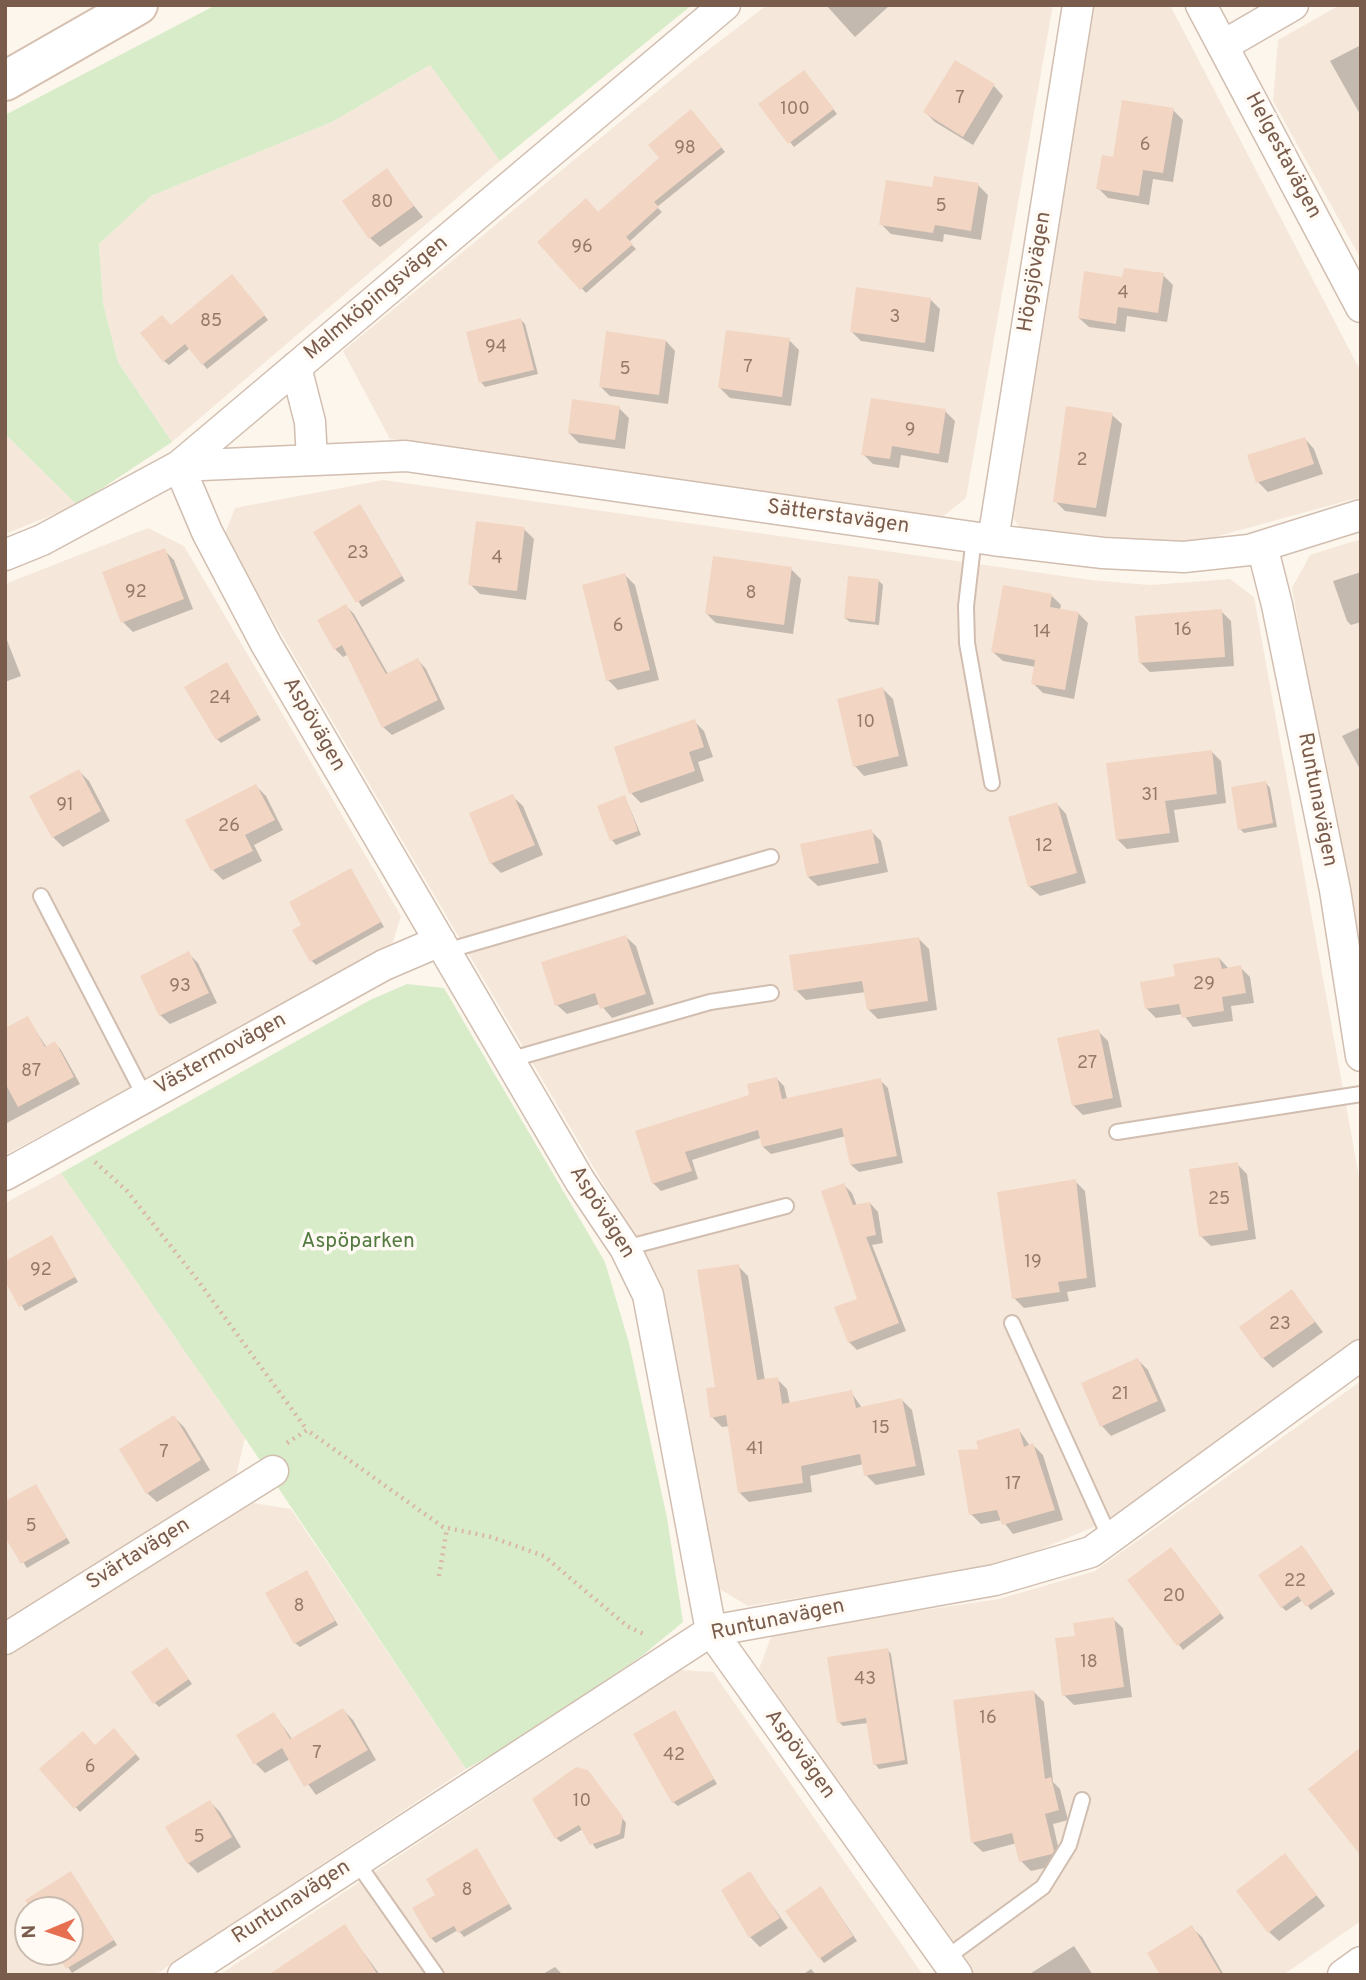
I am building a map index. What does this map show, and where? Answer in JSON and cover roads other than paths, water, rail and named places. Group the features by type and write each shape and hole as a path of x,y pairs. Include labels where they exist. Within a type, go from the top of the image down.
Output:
{"main road":[{"path":"5,80 138,5"}],"street":[{"name":"Malmköpingsvägen","path":"5,555 42,540 179,466 725,5"},
{"name":"Högsjövägen","path":"983,538 1079,5"},
{"name":"Helgestavägen","path":"1201,5 1361,307"},
{"path":"1224,45 1293,5"},
{"path":"296,367 310,422 312,460"},
{"name":"Sätterstavägen","path":"179,466 406,456 983,538 1103,553 1184,557 1249,550 1361,515"},
{"name":"Aspövägen","path":"179,466 207,532 266,644 580,1181 625,1248 648,1295 712,1631 952,1966"},
{"name":"Runtunavägen","path":"1262,546 1277,605 1332,876 1361,1056"},
{"name":"Västermovägen","path":"5,1175 384,965 443,946"},
{"name":"Runtunavägen","path":"183,1975 678,1650 712,1631 995,1580 1091,1552 1361,1355"},
{"name":"Svärtavägen","path":"5,1639 273,1471"},
{"path":"1343,1975 1361,1962"}],"lane":[{"path":"983,538 966,606 967,643 992,783"},
{"path":"443,946 771,857"},
{"path":"41,897 145,1097"},
{"path":"509,1060 710,1002 771,993"},
{"path":"1116,1132 1361,1094"},
{"path":"625,1248 786,1206"},
{"path":"1012,1323 1110,1538"},
{"path":"952,1966 1043,1887 1069,1845 1082,1800"},
{"path":"356,1861 436,1975"}],"park label":[{"name":"Aspöparken","path":"358,1243"}]}
